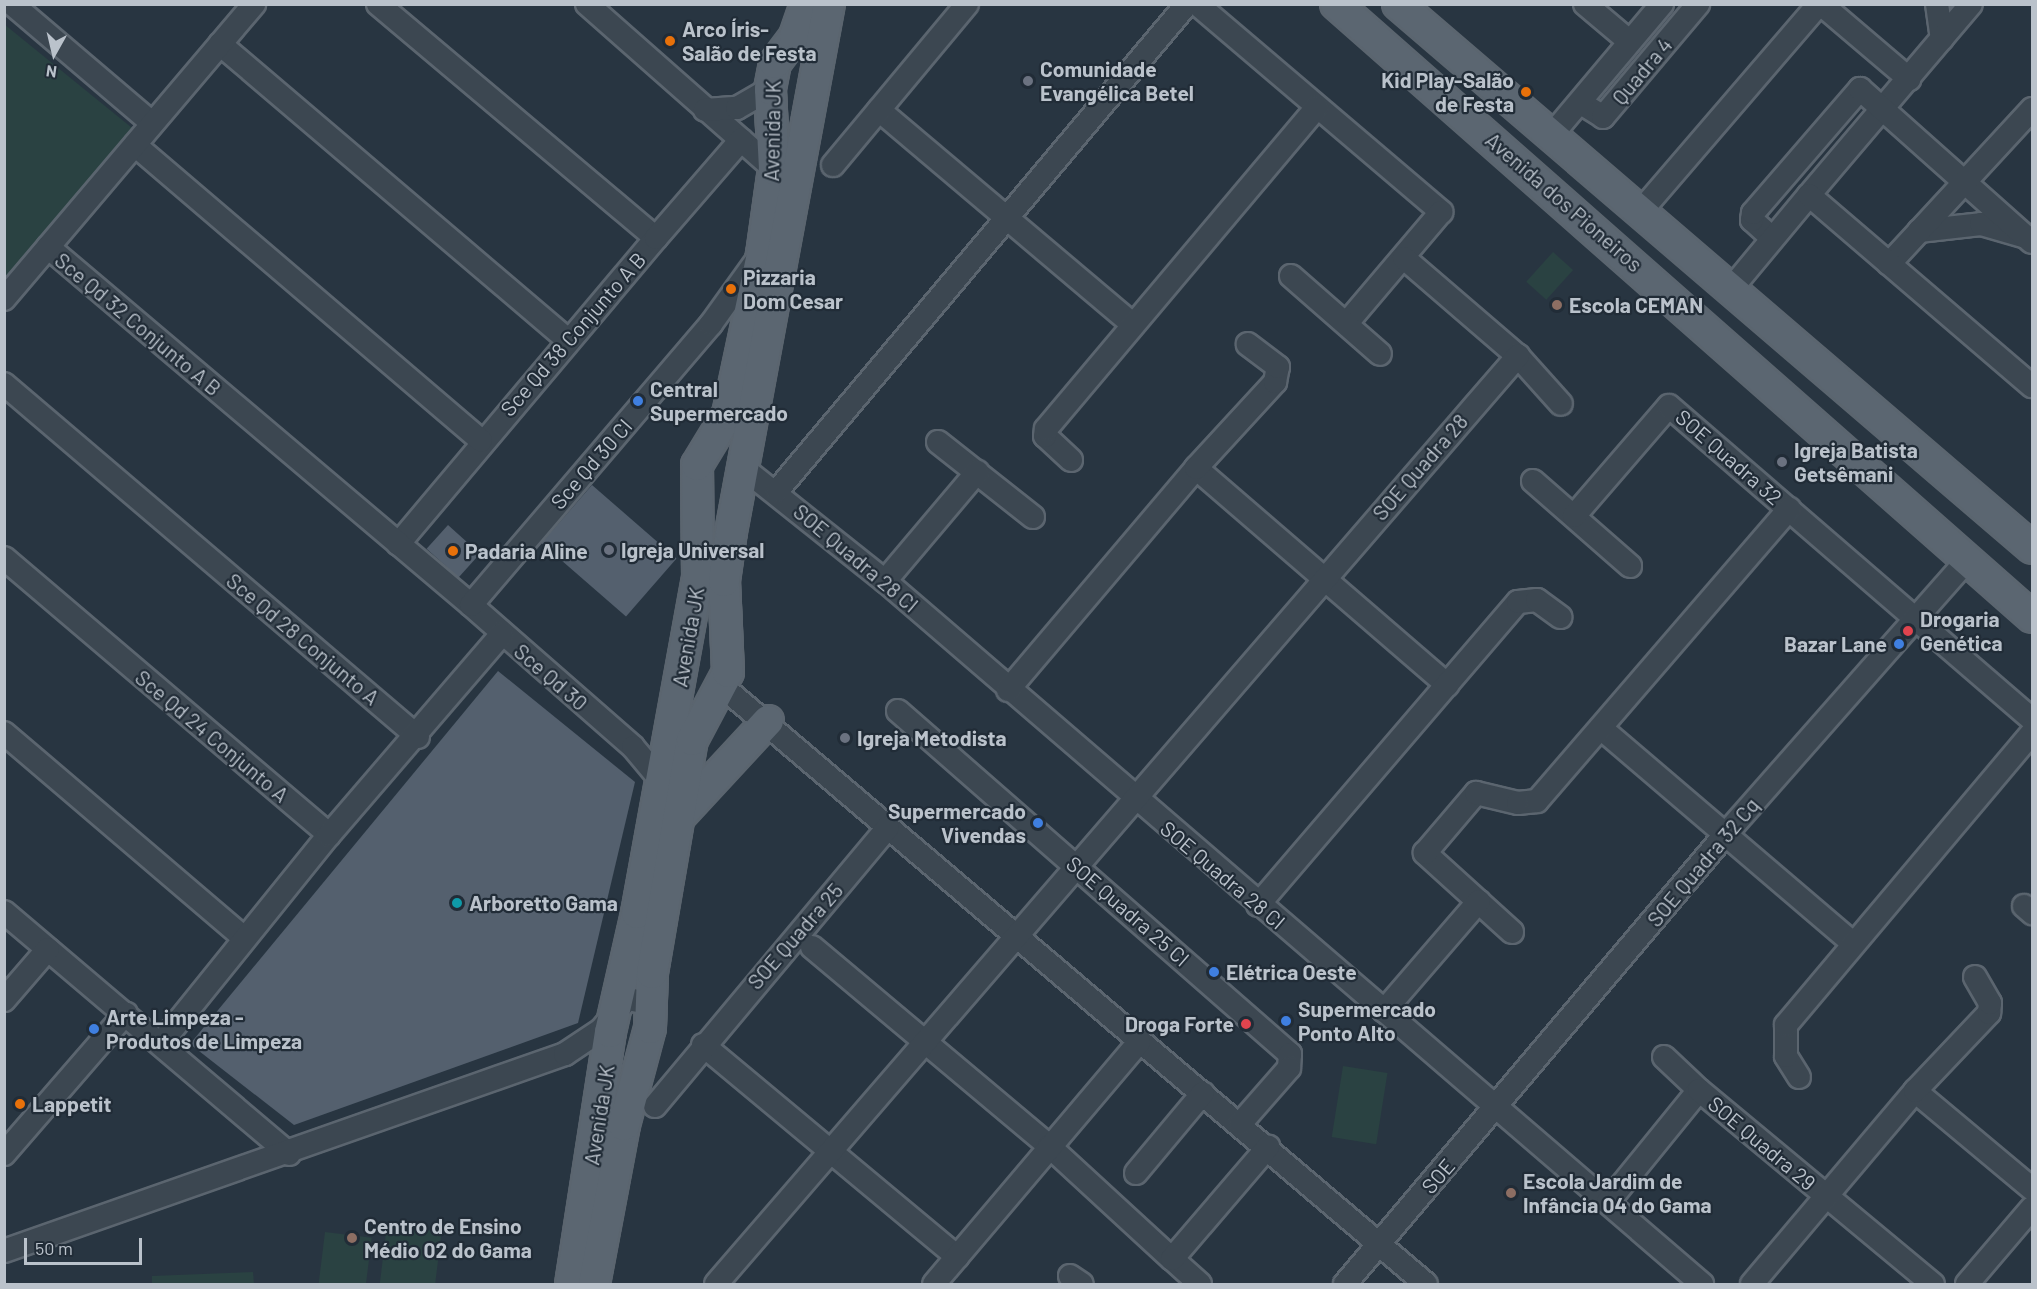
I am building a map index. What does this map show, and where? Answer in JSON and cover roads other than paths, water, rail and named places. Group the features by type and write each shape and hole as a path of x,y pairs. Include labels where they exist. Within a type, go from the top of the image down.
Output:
{"main road":[{"name":"Avenida JK","path":"571,1284 617,1006 659,778 679,688 700,559 695,481 708,440 728,414 762,254 774,169 770,89 775,63 786,48 806,4"},
{"name":"Avenida JK","path":"594,1284 650,1010 652,974 696,727 718,693 729,660 724,581 744,459 829,4"},
{"name":"Avenida dos Pioneiros","path":"1398,4 2032,548"},
{"name":"Avenida dos Pioneiros","path":"1341,7 1717,335 2032,617"},
{"path":"786,48 805,47 818,60"},
{"path":"1717,335 1744,340 1792,385 1803,375 1804,353"},
{"path":"1805,416 1805,400 1827,384 1912,457 1927,459"},
{"path":"708,440 730,437 744,459"},
{"path":"679,688 692,701 718,693"},
{"path":"679,817 768,721"}],"street":[{"path":"12,4 152,123"},
{"name":"Sce Qd 32 Conjunto A B","path":"254,4 48,247 471,605"},
{"name":"Sce Qd 38 Conjunto A B","path":"378,4 656,238 482,441 398,544"},
{"path":"588,4 774,169"},
{"path":"833,165 967,4"},
{"path":"777,491 1005,216 1187,4"},
{"path":"1197,4 1441,212 1347,323"},
{"path":"1585,4 1629,41"},
{"path":"1550,136 1581,103 1629,41 1662,4"},
{"name":"Quadra 4","path":"1581,103 1603,117 1698,4"},
{"path":"1641,211 1820,4 1910,79"},
{"path":"1937,4 1942,39"},
{"path":"1731,289 1971,4"},
{"path":"220,44 569,341"},
{"path":"705,110 737,108 770,89"},
{"path":"1772,238 1752,220 1753,213 1857,92 1863,90 1967,179 2030,239"},
{"path":"1889,264 2032,106"},
{"path":"1071,460 1045,436 1046,429 1132,324 1317,107"},
{"path":"879,110 1132,324"},
{"path":"656,238 741,140"},
{"path":"135,145 482,441"},
{"path":"1809,195 2032,386"},
{"path":"1919,231 1981,224 2030,239"},
{"path":"4,299 48,247"},
{"name":"Sce Qd 30 Cl","path":"471,605 711,324 762,254"},
{"path":"1404,258 1518,356 1561,404"},
{"path":"1291,276 1380,354"},
{"path":"711,324 738,322 746,330"},
{"path":"1008,690 1279,373 1278,367 1248,345"},
{"name":"SOE Quadra 28","path":"1018,935 1132,798 1518,356"},
{"name":"Sce Qd 28 Conjunto A","path":"4,384 418,737"},
{"name":"SOE Quadra 32","path":"1479,901 1425,853 1476,793 1518,803 1537,801 1602,729 1789,509 1669,406 1574,516"},
{"path":"938,442 1033,518"},
{"name":"SOE Quadra 28 CI","path":"744,459 777,491 885,581 1132,798 1702,1284"},
{"path":"1196,468 1447,686"},
{"path":"885,581 977,472"},
{"path":"1533,481 1630,566"},
{"path":"1789,509 2032,719"},
{"name":"Sce Qd 24 Conjunto A","path":"4,558 329,835"},
{"name":"SOE Quadra 32 Cq","path":"1497,1108 1724,836 1913,618 1967,560"},
{"path":"1258,905 1518,602 1537,600 1560,617"},
{"name":"Sce Qd 30","path":"471,605 633,747 659,778"},
{"path":"160,1043 329,835 418,737 502,634"},
{"path":"718,693 768,721 1139,1042 1268,1147 1426,1284"},
{"name":"SOE Quadra 25 CI","path":"898,711 1290,1054 1289,1068 1240,1124"},
{"path":"1602,729 1724,836 1851,942"},
{"path":"1799,1077 1786,1056 1786,1025 1851,942 2032,733"},
{"path":"4,734 244,938"},
{"path":"633,747 666,744"},
{"name":"SOE Quadra 25","path":"655,1106 703,1045 888,827"},
{"path":"1383,1011 1479,901 1512,932"},
{"path":"4,912 126,1013 288,1154"},
{"path":"716,1284 827,1152 1018,935"},
{"name":"SOE Quadra 25","path":"812,947 1049,1146 1200,1284"},
{"path":"4,1000 48,949"},
{"name":"SOE Quadra 29","path":"1752,1284 1915,1091 1989,1013 1990,1003 1975,978"},
{"path":"4,1251 288,1154 565,1054 601,1030 617,1006 636,999 650,1010"},
{"path":"4,1154 126,1013"},
{"path":"934,1284 1139,1042"},
{"path":"703,1045 827,1152 957,1257"},
{"path":"565,1054 608,1057 620,1064 640,1063"},
{"path":"1664,1057 1699,1090"},
{"name":"SOE Quadra 29","path":"1608,1202 1699,1090 1825,1197 1933,1284"},
{"path":"1915,1091 2032,1189"},
{"path":"1136,1173 1203,1093"},
{"name":"SOE","path":"1345,1284 1497,1108"},
{"path":"1172,1259 1268,1147"},
{"path":"1967,1284 2032,1208"}],"place":[{"name":"Arco Íris- Salão de Festa","path":"670,41"},
{"name":"Comunidade Evangélica Betel","path":"1028,81"},
{"name":"Kid Play-Salão de Festa","path":"1526,92"},
{"name":"Pizzaria Dom Cesar","path":"731,289"},
{"name":"Escola CEMAN","path":"1557,305"},
{"name":"Central Supermercado","path":"638,401"},
{"name":"Igreja Batista Getsêmani","path":"1782,462"},
{"name":"Igreja Universal","path":"609,550"},
{"name":"Padaria Aline","path":"453,551"},
{"name":"Drogaria Genética","path":"1908,631"},
{"name":"Bazar Lane","path":"1899,644"},
{"name":"Igreja Metodista","path":"845,738"},
{"name":"Supermercado Vivendas","path":"1038,823"},
{"name":"Arboretto Gama","path":"457,903"},
{"name":"Elétrica Oeste","path":"1214,972"},
{"name":"Supermercado Ponto Alto","path":"1286,1021"},
{"name":"Droga Forte","path":"1246,1024"},
{"name":"Arte Limpeza - Produtos de Limpeza","path":"94,1029"},
{"name":"Lappetit","path":"20,1104"},
{"name":"Escola Jardim de Infância 04 do Gama","path":"1511,1193"},
{"name":"Centro de Ensino Médio 02 do Gama","path":"352,1238"}]}
